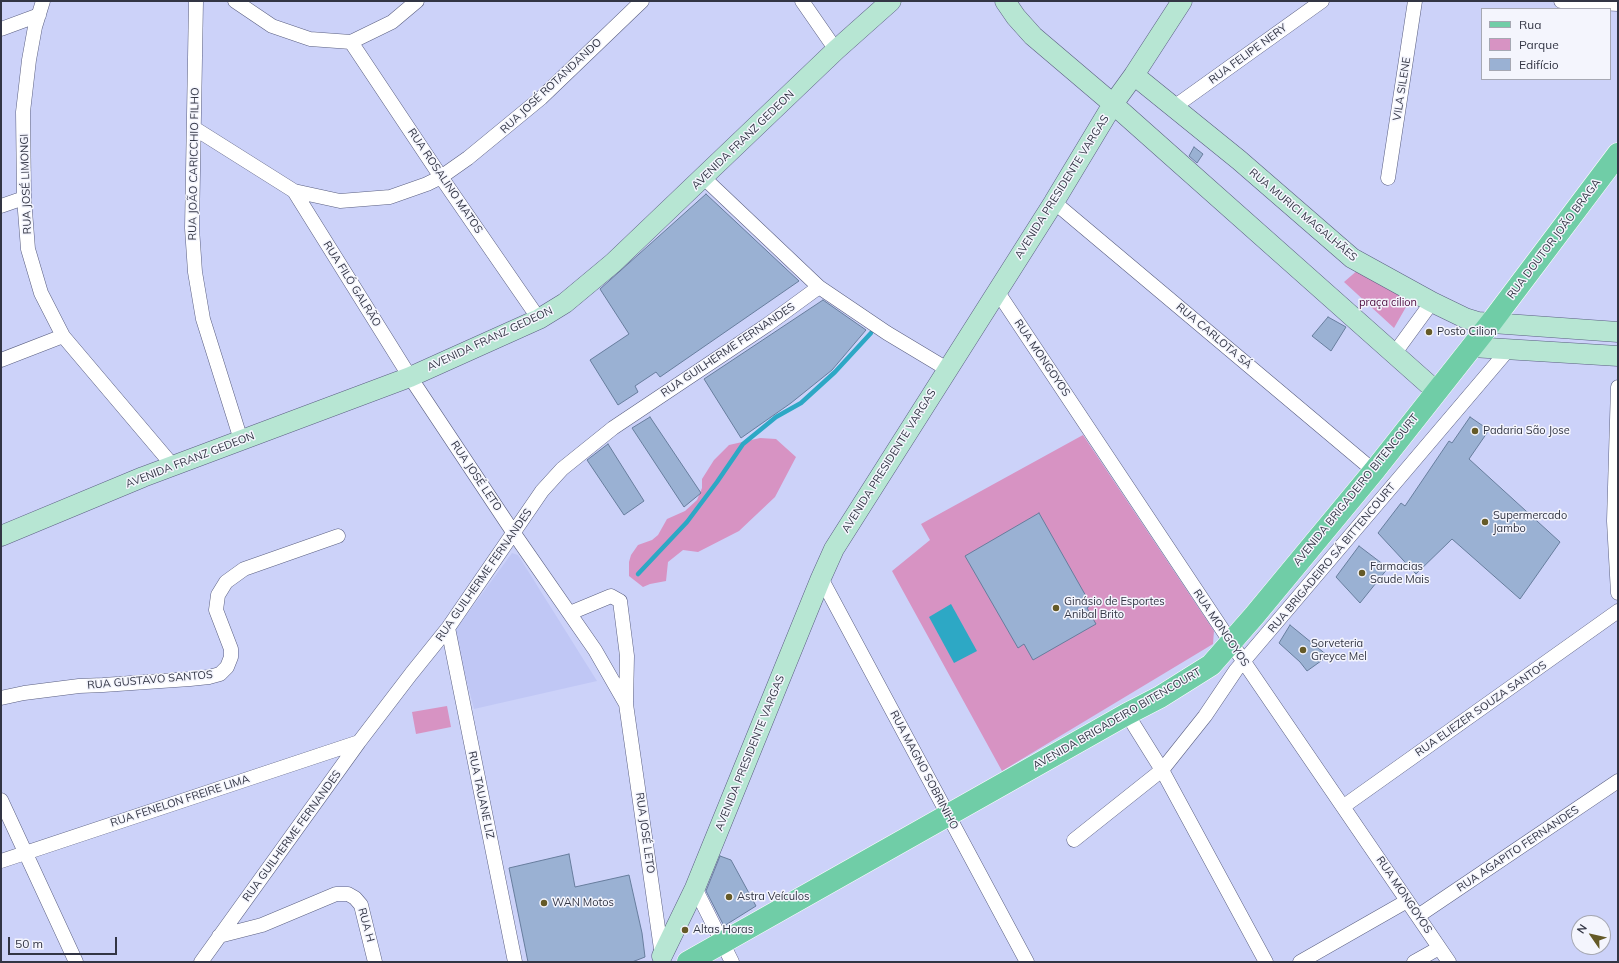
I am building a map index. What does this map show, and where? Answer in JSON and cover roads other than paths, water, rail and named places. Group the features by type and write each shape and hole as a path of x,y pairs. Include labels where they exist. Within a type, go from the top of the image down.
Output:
{"main road":[{"name":"RUA DOUTOR JOÃO BRAGA","path":"1490,324 1618,154"},
{"name":"AVENIDA BRIGADEIRO BITENCOURT","path":"688,962 719,954 949,815 1126,714 1160,697 1211,665 1374,471 1490,324"}],"street":[{"name":"RUA JOSÉ LIMONGI","path":"43,1 29,60 23,112 24,198 28,249 41,292 63,336 174,467"},
{"name":"RUA JOÃO CARICCHIO FILHO","path":"196,1 192,228 195,272 203,319 240,440"},
{"path":"235,1 272,26 310,39 351,42 392,22 417,1"},
{"name":"RUA JOSÉ ROTANDANDO","path":"194,128 294,191 340,201 390,197 427,184 441,177 474,153 541,98 642,1"},
{"path":"802,1 836,50"},
{"name":"AVENIDA FRANZ GEDEON","path":"1,536 240,440 410,377 539,319 565,303 613,263 704,178 836,50 892,1"},
{"path":"1005,1 1016,17 1033,36 1113,104 1436,391"},
{"name":"AVENIDA PRESIDENTE VARGAS","path":"663,959 695,888 834,549 854,515 1054,202 1113,104 1134,75 1182,1"},
{"name":"RUA FELIPE NERY","path":"1174,107 1322,1"},
{"name":"VILA SILENE","path":"1388,178 1415,1"},
{"path":"1560,1 1618,4"},
{"path":"1,29 39,15"},
{"name":"RUA ROSALINO MATOS","path":"351,42 441,177 539,319"},
{"name":"RUA MURICI MAGALHÃES","path":"1134,75 1239,160 1352,258 1432,302 1464,318 1490,324 1618,332"},
{"path":"704,178 819,287 887,333 947,369"},
{"name":"RUA FILÓ GALRÃO","path":"294,191 410,377"},
{"path":"1,206 24,198"},
{"name":"RUA CARLOTA SÁ","path":"1054,202 1374,471"},
{"name":"RUA GUILHERME FERNANDES","path":"201,962 359,742 410,674 448,628 542,491 562,469 613,428 767,325 819,287"},
{"name":"RUA MONGOYOS","path":"997,291 1231,643 1344,806 1449,962"},
{"path":"1394,354 1432,302"},
{"path":"1,360 63,336"},
{"path":"1472,347 1618,356"},
{"name":"RUA BRIGADEIRO SÁ BITTENCOURT","path":"1074,840 1162,770 1205,716 1227,682 1508,350"},
{"name":"RUA JOSÉ LETO","path":"410,377 513,532 595,650 626,704"},
{"path":"1618,387 1614,521 1618,593"},
{"name":"RUA GUSTAVO SANTOS","path":"1,698 24,693 79,686 103,686 190,679 220,674 232,657 231,649 216,610 218,595 226,582 244,569 338,536"},
{"name":"RUA MAGNO SOBRINIHO","path":"821,578 1027,962"},
{"name":"RUA JOSÉ LETO","path":"570,613 611,596 620,601 626,656 626,704 663,959"},
{"name":"RUA ELIEZER SOUZA SANTOS","path":"1344,806 1617,615"},
{"name":"RUA TAUANE LIZ","path":"448,628 515,962"},
{"path":"1126,714 1162,770 1266,962"},
{"name":"RUA FENELON FREIRE LIMA","path":"1,861 359,742"},
{"name":"RUA AGAPITO FERNANDES","path":"1418,916 1618,781"},
{"path":"1,800 76,962"},
{"path":"695,888 719,954"},
{"name":"RUA H","path":"219,936 262,925 336,894 348,894 355,898 361,905 375,962"},
{"path":"1300,962 1407,901"},
{"path":"1414,962 1439,948"}],"waterway":[{"path":"638,574 687,522 743,444 776,417 801,403 835,372 871,333"}],"place":[{"name":"Posto Cilion","path":"1429,332"},
{"name":"Padaria São Jose","path":"1475,431"},
{"name":"Supermercado Jambo","path":"1485,522"},
{"name":"Farmacias Saude Mais","path":"1362,573"},
{"name":"Ginásio de Esportes Anibal Brito","path":"1056,608"},
{"name":"Sorveteria Greyce Mel","path":"1303,650"},
{"name":"Astra Veículos","path":"729,897"},
{"name":"WAN Motos","path":"544,903"},
{"name":"Altas Horas","path":"685,930"}],"park label":[{"name":"praça cilion","path":"1388,303"}]}
